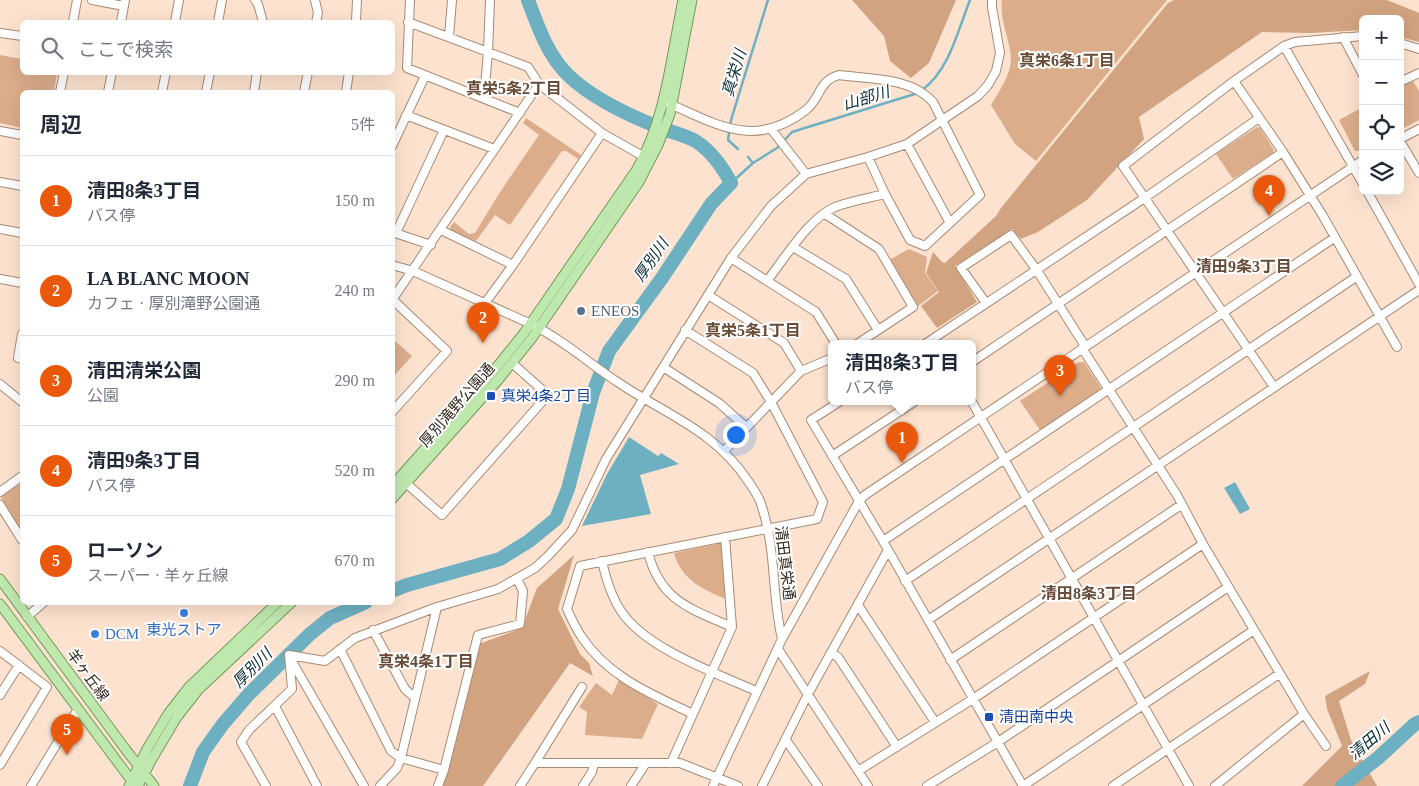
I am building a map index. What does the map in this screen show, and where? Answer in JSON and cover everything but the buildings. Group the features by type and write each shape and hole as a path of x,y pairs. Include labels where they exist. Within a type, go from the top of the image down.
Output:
{"main road":[{"path":"666,108 683,0"},
{"path":"647,159 666,108 692,0"},
{"name":"厚別滝野公園通","path":"395,483 492,373 531,324 647,159"},
{"name":"厚別滝野公園通","path":"395,495 512,363 540,328 639,182 647,159"},
{"name":"羊ヶ丘線","path":"0,579 154,786"},
{"name":"羊ヶ丘線","path":"0,604 134,785"},
{"path":"134,785 168,714 189,687 278,605"}],"street":[{"path":"73,20 77,0"},
{"path":"92,0 125,3 121,20"},
{"path":"175,20 179,0"},
{"path":"218,20 222,0"},
{"path":"254,0 258,4 262,20"},
{"path":"315,0 318,13 316,20"},
{"path":"356,20 357,0"},
{"path":"410,0 407,68 520,113"},
{"path":"449,37 452,0"},
{"path":"484,98 490,0"},
{"path":"289,655 324,661 355,638 372,630 437,607 498,589 535,568 572,530 606,459 731,258 771,206 806,174 907,144 978,96 988,85 996,71 1000,53 992,0"},
{"path":"408,22 528,67 539,84 602,133 647,159"},
{"path":"0,33 20,36"},
{"path":"1274,387 1168,229 1123,166 1234,81 1284,46 1295,42 1359,36"},
{"path":"1343,37 1359,67"},
{"path":"1404,44 1419,49"},
{"path":"1284,46 1359,177"},
{"path":"1404,80 1419,73"},
{"path":"60,90 63,75"},
{"path":"108,90 111,75"},
{"path":"162,90 165,75"},
{"path":"206,90 209,75"},
{"path":"254,90 257,75"},
{"path":"304,90 307,75"},
{"path":"346,90 349,75"},
{"path":"395,139 425,76"},
{"path":"666,108 720,127 739,131 773,132 806,109 824,83 830,78 839,76 898,83 926,95 932,102 980,194 925,246 910,240 885,194 868,157"},
{"path":"1234,81 1310,194 1397,347"},
{"path":"395,296 539,84"},
{"path":"406,115 494,149"},
{"path":"938,340 986,303 1146,197 1259,118"},
{"path":"1404,138 1419,129"},
{"path":"395,230 444,130"},
{"path":"0,131 20,135"},
{"path":"773,132 806,174"},
{"path":"485,303 513,265 602,133"},
{"path":"907,144 950,223"},
{"path":"1404,147 1419,173"},
{"path":"976,359 1283,152"},
{"path":"713,786 782,639 859,501 865,495 1359,162"},
{"path":"0,182 20,186"},
{"path":"767,281 805,230 825,214 834,208 885,194"},
{"path":"1369,195 1419,284"},
{"path":"825,214 879,249 913,306 863,340"},
{"path":"0,229 20,233"},
{"path":"440,230 513,265"},
{"path":"395,232 430,245"},
{"path":"986,303 961,268 1011,235 1058,304 1133,428 1177,495 1203,544 1279,674 1326,746"},
{"path":"883,541 1334,238"},
{"path":"793,247 846,279 878,330"},
{"path":"731,258 816,312 834,340"},
{"name":"清田真栄通","path":"395,266 413,271 540,328 643,399 698,430 724,451 759,498 768,528 782,639"},
{"path":"905,581 1356,277"},
{"path":"0,279 20,283"},
{"path":"928,620 1419,290"},
{"path":"708,295 784,343 801,371"},
{"path":"395,301 447,351 395,409"},
{"path":"686,330 753,374 771,402 823,502 817,519 580,566 567,609 581,637 616,673 639,689 693,714"},
{"path":"20,346 18,358 20,358"},
{"path":"724,451 801,371 828,360"},
{"path":"406,483 442,515 542,402 548,395 512,363"},
{"path":"663,367 719,403 746,427"},
{"path":"0,384 20,400"},
{"path":"834,405 811,420 883,541 1023,786 1254,630"},
{"path":"832,456 909,405"},
{"path":"974,405 1189,786"},
{"path":"0,492 20,477"},
{"path":"0,505 20,537"},
{"path":"950,660 1181,505"},
{"path":"671,763 732,627 725,538"},
{"path":"858,771 973,699 1203,544"},
{"path":"762,786 808,694 888,550"},
{"path":"648,552 655,574 668,593 684,606 732,627"},
{"path":"602,561 607,584 622,613 647,638 666,650 756,691"},
{"path":"438,786 444,770 478,634 520,624 523,591 517,579"},
{"path":"927,786 998,742 1228,587"},
{"path":"27,617 41,605"},
{"path":"858,605 935,722"},
{"path":"380,786 398,768 437,607"},
{"path":"372,630 405,689 415,698"},
{"path":"778,649 868,786"},
{"path":"340,650 391,751 401,758 444,770"},
{"path":"0,652 47,688 0,765"},
{"path":"831,653 838,657 897,747"},
{"path":"266,786 241,742 249,730 292,689 289,655"},
{"path":"289,655 364,786"},
{"path":"0,695 19,665"},
{"path":"1113,786 1279,674"},
{"path":"520,786 582,687"},
{"path":"275,706 317,786"},
{"path":"31,786 78,709"},
{"path":"1215,786 1304,714"},
{"path":"786,740 818,786"},
{"path":"535,763 680,763 738,786"},
{"path":"583,786 592,772 594,763"},
{"path":"631,786 646,763"}],"shaded area":[{"path":"852,0 956,0 929,63 911,78 890,61 884,36"},
{"path":"1002,0 1167,0 1036,161 1015,144 991,105 1004,83 1009,71 1011,58 1003,22"},
{"path":"1174,0 1387,0 1419,13 1419,42 1404,38 1404,15 1359,15 1359,30 1311,33 1262,32 1139,117 1144,139 1087,200 1038,232 1021,239 1012,229 955,266 977,302 937,328 921,306 939,292 926,273 933,252 945,263 996,216 1168,3"},
{"path":"0,55 20,59 20,75 57,75 54,90 20,90 20,128 0,123"},
{"path":"1413,81 1419,91 1419,120 1404,128 1404,105 1404,85"},
{"path":"1359,109 1359,151 1355,151 1339,120"},
{"path":"526,118 581,155 578,159 566,151 562,151 510,225 495,215 476,241 452,231 450,227 454,222 469,234 475,233 539,135 523,123"},
{"path":"1257,127 1260,128 1274,150 1273,153 1233,179 1216,154"},
{"path":"909,249 927,257 925,273 938,291 918,306 889,260"},
{"path":"395,341 412,356 395,375"},
{"path":"1079,362 1084,362 1101,388 1100,391 1040,430 1020,401"},
{"path":"20,484 20,529 1,498 2,495"},
{"path":"722,543 724,546 728,600 702,588 688,577 677,562 674,553"},
{"path":"574,555 558,609 580,654 589,663 593,676 570,663 483,786 442,786 449,768 479,644 522,628 537,588"},
{"path":"1370,671 1365,684 1339,701 1351,740 1377,786 1302,786 1342,746 1327,709 1325,696"},
{"path":"619,680 658,704 642,739 585,735 587,712 579,707 596,683 612,695"}],"water":[{"path":"629,437 658,456 661,453 679,464 640,475 651,514 582,526 607,474"},
{"path":"1235,482 1250,509 1240,514 1224,488"}],"waterway":[{"name":"厚別川","path":"395,590 500,559 529,541 556,519 568,489 593,393 609,351 662,278 711,204 731,183 717,161 697,142 611,106 569,76 549,50 528,0"},
{"name":"真栄川","path":"738,149 728,140 731,120 768,0"},
{"name":"山部川","path":"922,90 931,82 946,61 970,0"},
{"name":"山部川","path":"731,183 753,163 777,148 792,132 918,93"},
{"name":"山部川","path":"748,157 753,163"},
{"name":"厚別川","path":"190,786 203,752 223,724 249,694 310,634 330,618 359,605"},
{"name":"清田川","path":"1342,786 1419,722"}],"place":[{"name":"清田9条3丁目","path":"1269,216"},
{"name":"ENEOS","path":"581,311"},
{"name":"LA BLANC MOON","path":"483,343"},
{"name":"真栄4条2丁目","path":"491,396"},
{"name":"清田清栄公園","path":"1060,396"},
{"name":"清田8条3丁目","path":"902,463"},
{"name":"東光ストア","path":"184,613"},
{"name":"DCM","path":"95,634"},
{"name":"清田南中央","path":"989,717"},
{"name":"ローソン","path":"67,755"}],"district":[{"name":"真栄6条1丁目","path":"1067,60"},
{"name":"真栄5条2丁目","path":"514,88"},
{"name":"清田9条3丁目","path":"1244,266"},
{"name":"真栄5条1丁目","path":"753,330"},
{"name":"清田8条3丁目","path":"1089,593"},
{"name":"真栄4条1丁目","path":"426,661"}]}
